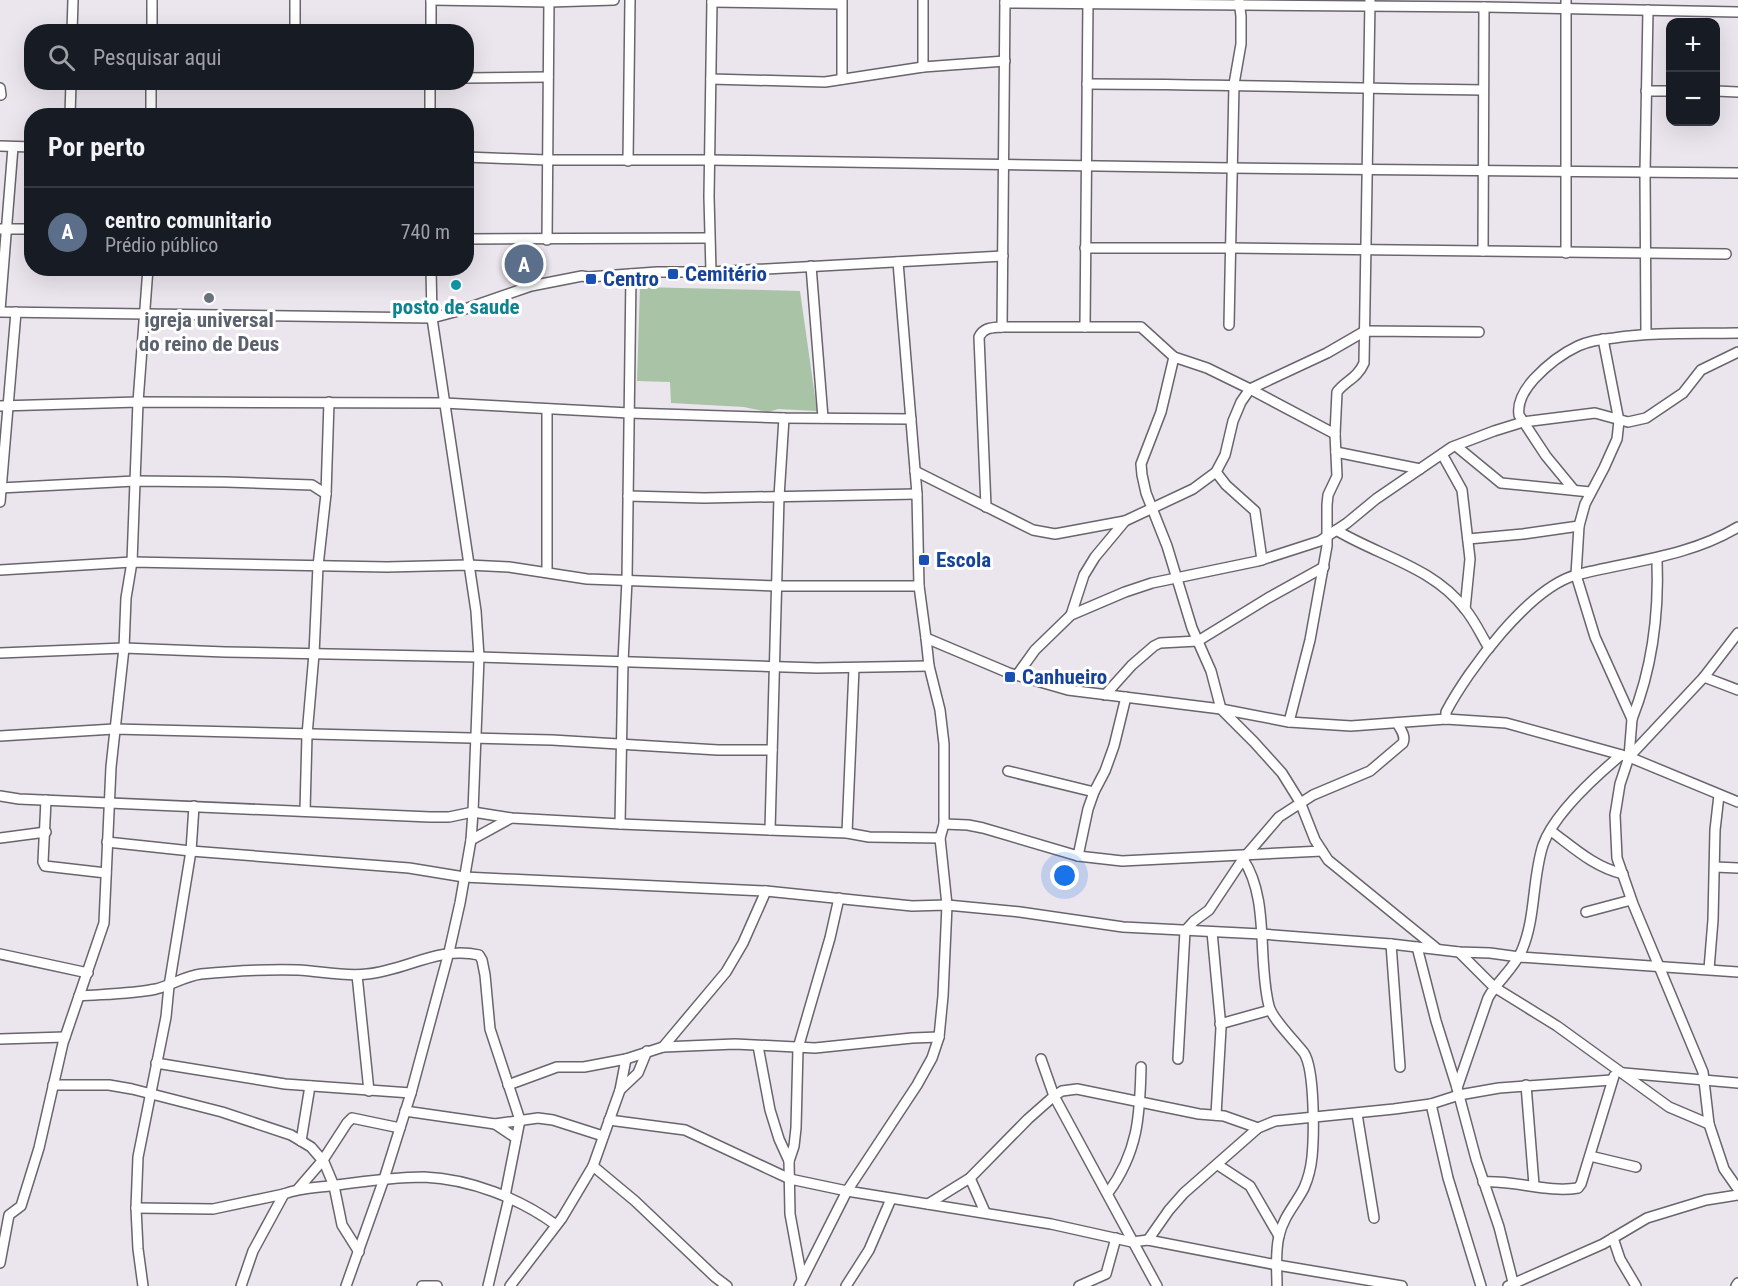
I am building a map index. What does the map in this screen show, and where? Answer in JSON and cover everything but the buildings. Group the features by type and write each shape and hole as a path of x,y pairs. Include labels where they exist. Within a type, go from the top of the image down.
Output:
{"street":[{"path":"72,24 73,0"},
{"path":"152,0 152,24"},
{"path":"295,0 295,24"},
{"path":"431,24 431,0 614,0"},
{"path":"628,161 630,0"},
{"path":"923,67 924,0"},
{"path":"547,240 549,1"},
{"path":"711,272 709,160 712,1 842,2 842,79"},
{"path":"1002,327 1005,1 1239,2 1484,7 1566,4 1648,10 1738,12"},
{"path":"1085,327 1088,2"},
{"path":"1229,325 1233,84 1241,44 1239,2"},
{"path":"1289,722 1310,640 1324,567 1328,536 1328,495 1337,476 1335,434 1337,392 1360,371 1364,363 1370,4"},
{"path":"1566,4 1566,253"},
{"path":"1484,7 1484,252"},
{"path":"1646,333 1645,172 1648,10"},
{"path":"711,79 825,82 923,67 1005,61"},
{"path":"474,78 548,77"},
{"path":"1087,84 1233,84 1483,90"},
{"path":"70,108 71,90"},
{"path":"151,90 151,108"},
{"path":"430,90 430,108"},
{"path":"1646,91 1666,91"},
{"path":"1720,92 1738,92"},
{"path":"0,146 24,147"},
{"path":"13,147 3,229 0,311 432,318 531,286 582,276 711,272 1003,256"},
{"path":"474,157 546,160 1738,173"},
{"path":"3,229 24,229"},
{"path":"474,238 547,240 709,238"},
{"path":"1085,249 1231,248 1645,255 1726,254"},
{"path":"800,1282 847,1191 917,1085 932,1058 939,1037 944,996 947,905 940,838 944,824 945,744 940,710 929,666 920,586 917,494 898,262"},
{"path":"811,266 823,418"},
{"path":"620,824 627,580 631,274"},
{"path":"0,1263 9,1215 21,1206 39,1148 65,1037 104,923 114,729 124,648 126,598 132,562 138,402 148,276"},
{"path":"346,1286 384,1179 411,1093 449,952 471,840 479,657 476,611 432,318 431,276"},
{"path":"0,502 4,406 16,312"},
{"path":"986,507 979,337 987,329 1002,327 1141,327 1174,357 1207,368 1335,434"},
{"path":"915,471 1011,520 1045,534 1125,521 1206,482 1216,472 1225,455 1233,421 1241,402 1250,389 1317,358 1365,331 1479,332"},
{"path":"1574,490 1545,456 1522,422 1517,408 1531,382 1546,366 1580,345 1603,339 1646,333 1738,333"},
{"path":"1603,339 1619,421 1617,439 1590,492 1579,526 1576,575 1595,637 1632,719"},
{"path":"1017,675 1035,650 1071,615 1125,592 1176,577 1262,560 1320,541 1442,454 1456,446 1522,422 1596,413 1628,422 1646,418 1683,393 1701,370 1738,352"},
{"path":"1174,357 1161,412 1142,464 1146,493 1198,641 1211,671 1221,709 1282,773 1300,802 1315,840 1328,860 1436,949"},
{"path":"4,406 138,402 444,403 629,413 910,419"},
{"path":"305,811 307,735 318,566 326,494 329,402"},
{"path":"547,409 547,572"},
{"path":"770,830 779,497 784,418"},
{"path":"1456,446 1501,483 1590,492"},
{"path":"1336,453 1420,469"},
{"path":"1442,454 1462,490 1469,565 1465,609"},
{"path":"1216,472 1226,485 1255,511 1262,560"},
{"path":"312,485 327,474"},
{"path":"1,488 135,481 312,485 326,494"},
{"path":"628,496 704,498 917,494"},
{"path":"1071,615 1084,575 1095,557 1125,521"},
{"path":"1468,539 1579,526"},
{"path":"1446,718 1446,712 1455,694 1469,672 1546,589 1564,578 1658,559 1702,545 1738,527"},
{"path":"1336,530 1422,572 1438,584 1465,609 1489,648"},
{"path":"320,553 331,566"},
{"path":"1658,559 1652,646 1639,702 1632,719 1615,815 1617,858 1631,900 1705,1080 1709,1124 1724,1169 1738,1189"},
{"path":"0,570 132,562 318,566 468,565 547,572 587,579 777,585 920,586"},
{"path":"1105,695 1132,665 1154,646 1160,643 1198,641 1324,567"},
{"path":"1458,1091 1480,1019 1494,987 1503,980 1519,957 1544,845 1551,831 1575,799 1625,756 1704,677 1738,633"},
{"path":"926,638 1017,675 1068,690 1221,709 1319,726 1351,726 1446,718 1506,723 1625,756 1738,802"},
{"path":"0,653 124,648 775,667 929,666"},
{"path":"848,833 854,668"},
{"path":"1704,677 1738,690"},
{"path":"1077,856 1088,809 1114,746 1126,697"},
{"path":"1178,1059 1185,931 1209,910 1245,857 1278,817 1300,802 1370,771 1395,751 1404,739 1397,723"},
{"path":"0,736 114,729 552,740 747,751 772,750"},
{"path":"1008,771 1094,792"},
{"path":"1709,969 1713,920 1715,830 1719,795"},
{"path":"0,796 255,811 430,817 449,817 473,812 511,818 848,833 869,837 940,838"},
{"path":"46,800 45,866 106,873"},
{"path":"143,1286 136,1208 138,1157 166,1017 191,851 194,806"},
{"path":"471,840 511,818"},
{"path":"944,824 983,828 1077,856 1122,861 1245,857 1322,851"},
{"path":"1551,831 1595,864 1608,871 1623,874"},
{"path":"0,838 46,832"},
{"path":"107,842 398,867 464,877 766,891 912,906 947,905 1020,912 1123,927 1261,934 1519,957 1738,972"},
{"path":"1245,857 1253,878 1260,915 1266,992 1270,1010 1305,1055 1308,1063 1312,1156 1306,1184 1291,1207 1279,1236 1277,1286"},
{"path":"1715,867 1738,868"},
{"path":"663,1047 726,972 743,943 766,891"},
{"path":"789,1161 796,1128 798,1048 830,938 839,898"},
{"path":"1586,912 1631,900"},
{"path":"1212,933 1220,1024 1216,1115"},
{"path":"1391,944 1400,1067"},
{"path":"1417,947 1483,1182 1499,1227 1512,1285 1614,1238 1647,1218 1706,1200 1738,1195"},
{"path":"79,996 116,994 169,986 192,975 282,969 357,975 392,969 449,952 479,955 482,960 489,1023 520,1120 507,1197 488,1286"},
{"path":"1459,952 1494,987 1557,1026 1676,1110 1709,1124"},
{"path":"0,954 88,973"},
{"path":"357,975 369,1091"},
{"path":"1220,1024 1270,1010"},
{"path":"0,1039 65,1037"},
{"path":"508,1085 556,1067 584,1067 626,1059 663,1047 735,1044 798,1048 939,1037"},
{"path":"758,1046 770,1110 789,1161 790,1214 800,1282"},
{"path":"620,1090 638,1073 647,1051"},
{"path":"510,1286 556,1225 593,1166 620,1090 626,1059"},
{"path":"1041,1059 1054,1096 1157,1286"},
{"path":"156,1063 285,1084 411,1093"},
{"path":"1108,1193 1132,1152 1139,1122 1141,1067"},
{"path":"1483,1182 1548,1188 1578,1188 1590,1156 1612,1080 1620,1072"},
{"path":"1620,1072 1738,1083"},
{"path":"1148,1240 1175,1203 1258,1128 1275,1121 1312,1119 1431,1104 1458,1091 1612,1080"},
{"path":"53,1085 109,1085 222,1112 291,1135 311,1147 323,1160 334,1186 342,1225 359,1252"},
{"path":"1526,1085 1534,1185"},
{"path":"301,1141 310,1086"},
{"path":"928,1204 970,1178 1028,1119 1062,1091 1077,1089 1199,1114 1216,1115 1236,1119 1258,1128"},
{"path":"1431,1104 1448,1178 1481,1286"},
{"path":"405,1111 495,1124 538,1118 554,1120 603,1136"},
{"path":"1357,1114 1374,1218"},
{"path":"298,1189 323,1160 346,1123 352,1118 400,1128"},
{"path":"609,1120 684,1130 790,1179 847,1191 985,1212 1132,1242 1148,1240 1402,1286"},
{"path":"495,1124 516,1138"},
{"path":"1590,1156 1636,1167"},
{"path":"1218,1165 1250,1186 1279,1236"},
{"path":"593,1166 635,1201 727,1286"},
{"path":"136,1208 213,1209 298,1189 384,1179 424,1178 460,1182 507,1197 556,1225"},
{"path":"970,1178 985,1212"},
{"path":"241,1286 253,1251 284,1194"},
{"path":"846,1286 869,1250 891,1199"},
{"path":"1079,1286 1106,1274 1116,1238"},
{"path":"1614,1238 1620,1259 1636,1286"},
{"path":"422,1286 437,1286"}],"green space":[{"path":"640,287 800,291 817,411 778,409 768,412 744,407 671,403 670,382 637,381"}],"place":[{"name":"centro comunitario","path":"524,264"},
{"name":"Cemitério","path":"673,274"},
{"name":"Centro","path":"591,279"},
{"name":"posto de saude","path":"456,285"},
{"name":"igreja universal do reino de Deus","path":"209,298"},
{"name":"Escola","path":"924,560"},
{"name":"Canhueiro","path":"1010,677"}]}
